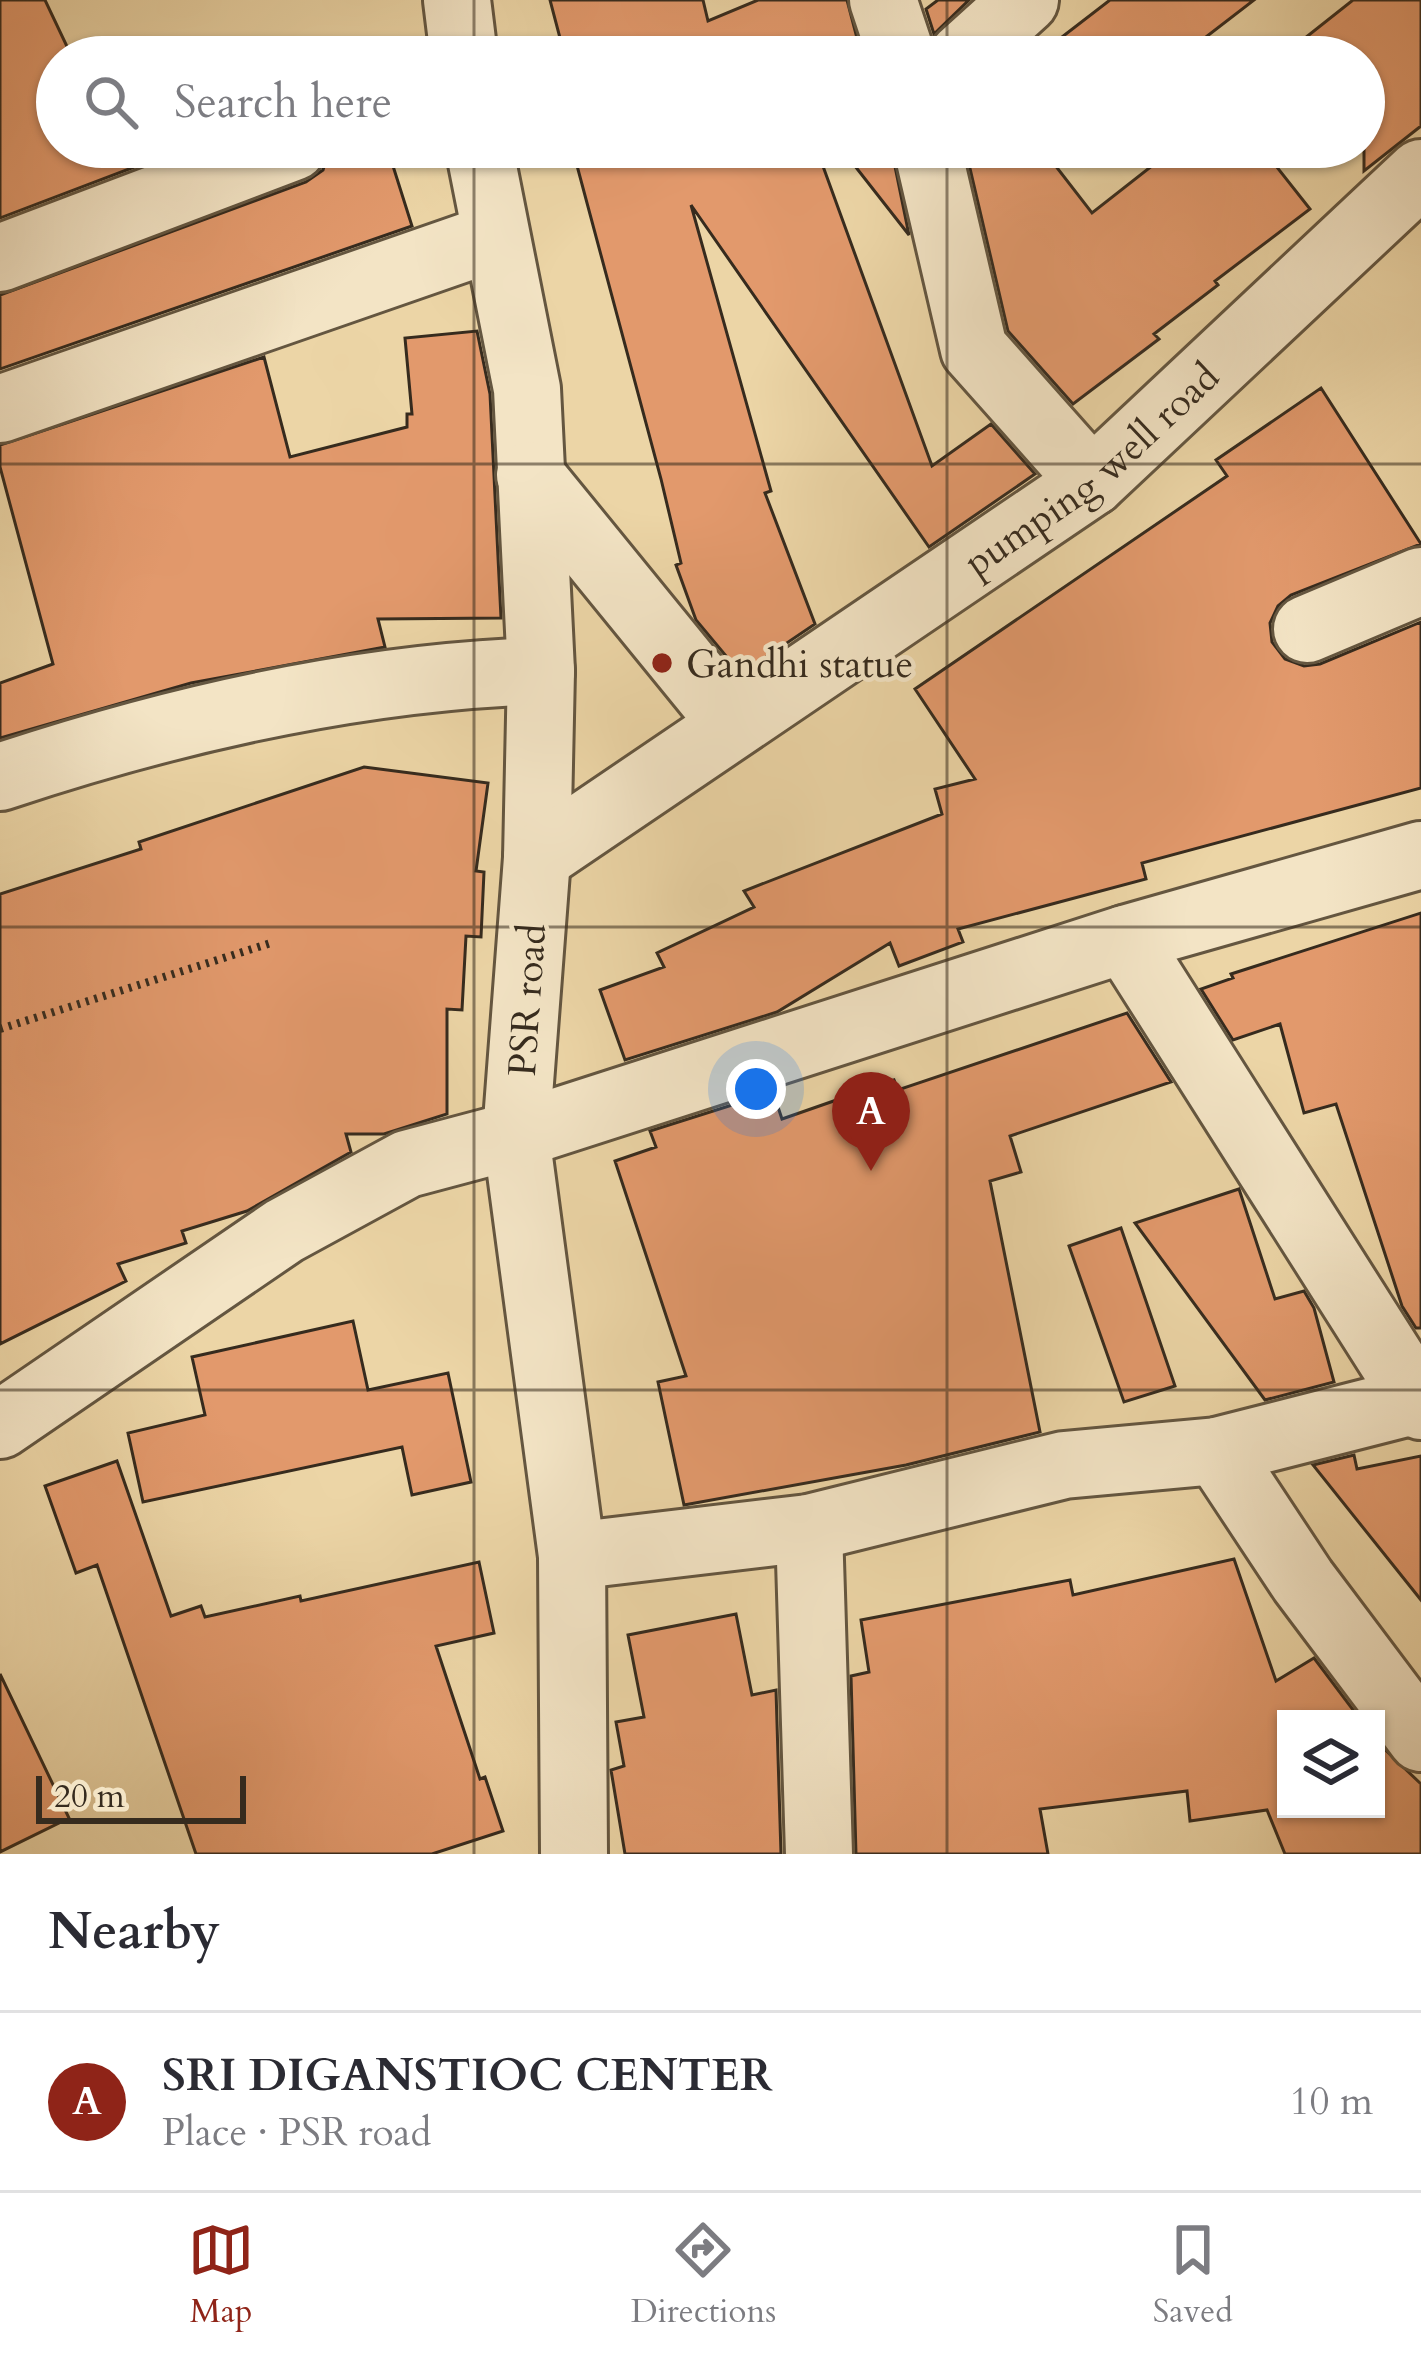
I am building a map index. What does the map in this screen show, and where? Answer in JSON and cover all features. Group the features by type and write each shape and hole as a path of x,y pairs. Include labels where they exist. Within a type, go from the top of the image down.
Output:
{"street":[{"path":"457,0 461,36"},
{"path":"884,0 895,36"},
{"path":"985,36 1025,0"},
{"path":"0,258 238,168"},
{"name":"PSR road","path":"483,168 527,389 541,671 537,858 516,1135 572,1556 574,1854"},
{"path":"931,168 974,350 1092,482"},
{"name":"pumping well road","path":"537,858 1092,482 1421,173"},
{"path":"0,409 495,237"},
{"path":"530,475 733,724"},
{"path":"1307,629 1421,581"},
{"path":"0,777 160,728 436,674 541,671"},
{"path":"0,1424 284,1231 407,1164 516,1135 1125,939 1421,855"},
{"path":"572,1556 809,1528 1064,1465 1217,1450 1419,1402 1125,939"},
{"path":"1217,1450 1303,1581 1421,1738"},
{"path":"809,1528 820,1854"}],"path":[{"path":"0,1029 274,942"}],"building":[{"path":"0,0 45,0 62,36 36,36 36,168 132,168 0,218"},
{"path":"550,0 703,0 708,21 758,0 847,0 856,36 559,36"},
{"path":"938,0 969,0 934,34 926,9"},
{"path":"1110,0 1254,0 1207,36 1063,36"},
{"path":"1353,0 1421,0 1421,126 1385,154 1385,36 1308,36"},
{"path":"394,168 412,226 0,369 0,295 306,182 323,170"},
{"path":"578,168 824,168 932,466 991,424 1035,474 929,547 691,205 771,491 765,493 815,624 741,674 696,620 676,565 681,563"},
{"path":"856,168 895,168 909,235"},
{"path":"970,168 1057,168 1092,213 1149,168 1278,168 1310,209 1215,281 1218,285 1154,334 1159,339 1073,404 1008,331"},
{"path":"477,331 490,394 501,618 378,619 385,647 191,683 0,738 0,683 53,664 0,467 0,445 264,357 290,457 407,427 407,414 412,414 405,338"},
{"path":"1321,388 1421,544 1291,595 1278,606 1270,623 1272,642 1285,659 1304,666 1320,664 1421,622 1421,788 1142,863 1146,879 958,929 963,942 899,966 890,943 777,1012 625,1060 600,990 664,967 657,953 754,907 744,891 942,814 935,789 975,779 915,689 1227,476 1216,460"},
{"path":"364,767 488,783 476,871 484,872 481,937 466,936 462,1010 447,1009 447,1114 384,1134 346,1134 351,1152 247,1211 182,1231 186,1243 118,1264 126,1281 0,1344 0,894 141,849 139,842"},
{"path":"1421,913 1421,1328 1416,1328 1402,1306 1336,1104 1304,1113 1280,1024 1233,1040 1201,989 1233,978 1231,974"},
{"path":"1127,1013 1171,1082 1010,1136 1021,1172 990,1181 1040,1432 906,1465 684,1505 658,1382 686,1376 615,1161 656,1147 650,1131 773,1092 782,1119 894,1080 898,1090"},
{"path":"1239,1189 1275,1299 1304,1291 1314,1308 1334,1382 1265,1400 1135,1223"},
{"path":"1121,1228 1175,1386 1124,1402 1069,1246"},
{"path":"353,1321 368,1390 448,1373 471,1482 412,1495 402,1447 143,1502 128,1433 205,1415 192,1357"},
{"path":"1354,1455 1357,1469 1421,1456 1421,1600 1313,1465"},
{"path":"117,1461 171,1616 201,1606 205,1617 300,1596 301,1601 479,1562 494,1633 436,1646 480,1779 485,1777 503,1831 432,1854 196,1854 97,1565 76,1573 45,1486"},
{"path":"1234,1559 1276,1681 1314,1658 1353,1710 1277,1710 1277,1818 1385,1818 1385,1750 1421,1784 1421,1854 1285,1854 1267,1810 1190,1821 1187,1791 1040,1809 1048,1854 856,1854 851,1676 869,1672 861,1620 1070,1580 1073,1595"},
{"path":"736,1614 752,1695 776,1690 781,1854 625,1854 611,1770 624,1766 616,1722 644,1717 628,1635"},
{"path":"0,1674 69,1818 0,1852"}],"place":[{"name":"Gandhi statue","path":"662,663"},
{"name":"SRI DIGANSTIOC CENTER","path":"871,1171"}]}
